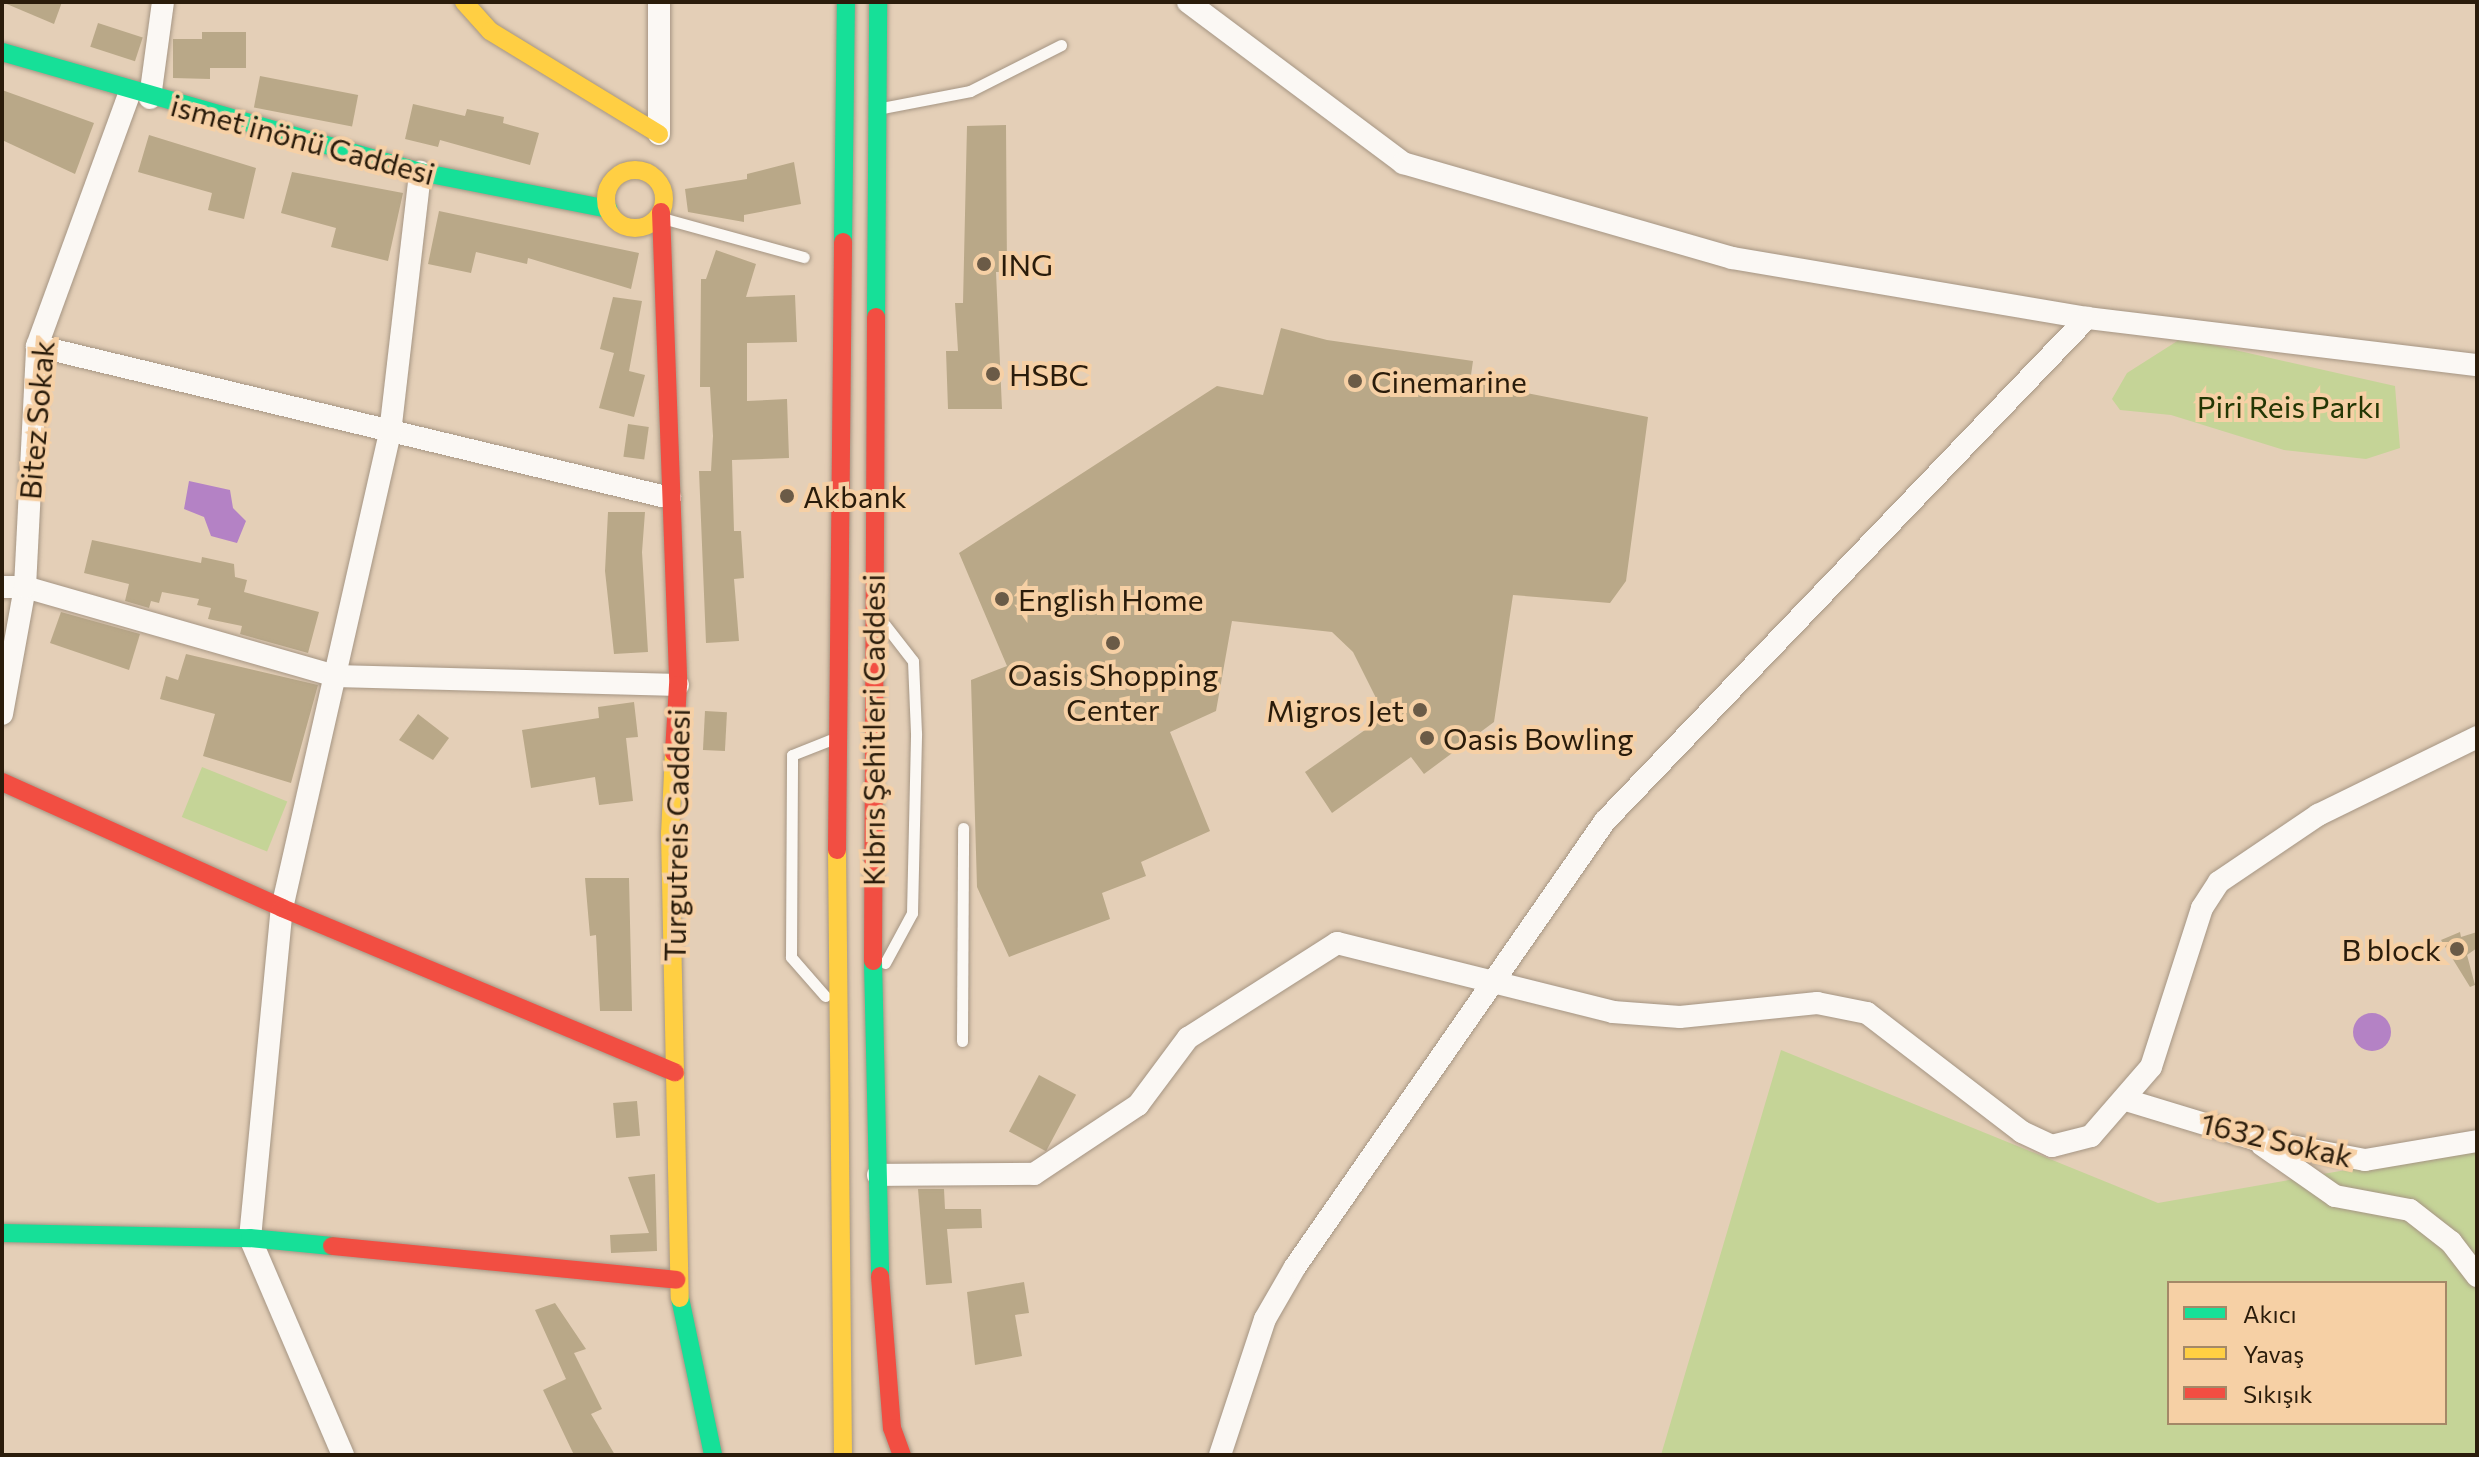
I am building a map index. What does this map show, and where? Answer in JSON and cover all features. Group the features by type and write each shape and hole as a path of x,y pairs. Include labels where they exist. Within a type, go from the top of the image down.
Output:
{"main road":[{"path":"464,2 490,31 649,144 660,185 661,215 639,228"},
{"name":"Kıbrıs Şehitleri Caddesi","path":"843,1455 835,1008 846,2"},
{"name":"Kıbrıs Şehitleri Caddesi","path":"878,2 874,611 878,1175 892,1428 902,1455"},
{"name":"ismet inönü Caddesi","path":"2,52 140,95 420,172 608,209"},
{"path":"649,144 615,178 608,209 620,224 639,228 661,249"},
{"path":"562,200 637,170 660,185"},
{"name":"Turgutreis Caddesi","path":"661,215 678,685 670,834 676,1280 713,1455"},
{"path":"2,782 282,908 675,1072"},
{"path":"2,1233 250,1238 676,1280"}],"street":[{"name":"Bitez Sokak","path":"2,714 37,346 140,95 163,2"},
{"path":"649,144 659,2"},
{"path":"1188,2 1403,163 1732,258 2087,318 2477,365"},
{"path":"343,1455 250,1238 282,908 390,433 420,172"},
{"path":"1220,1455 1265,1319 1605,821 2087,318"},
{"path":"37,346 670,498"},
{"path":"13,587 336,676 678,685"},
{"path":"878,1175 1034,1174 1138,1105 1188,1038 1337,943 1613,1012 1680,1017 1817,1003 1867,1013 2022,1132 2052,1146 2091,1136 2126,1100 2151,1067 2202,908 2219,882 2318,815 2477,737"},
{"name":"1632 Sokak","path":"2126,1100 2254,1139 2365,1160 2477,1141"},
{"path":"2254,1139 2335,1196 2410,1210 2451,1242 2477,1276"}],"lane":[{"path":"878,108 970,91 1061,45"},
{"path":"661,215 804,257"},
{"path":"874,611 913,661 916,733 912,913 875,981"},
{"path":"835,1008 791,957 792,755 838,737"},
{"path":"962,1041 963,828"}],"green space":[{"name":"Piri Reis Parkı","path":"2182,338 2395,386 2400,448 2366,459 2284,450 2171,415 2120,410 2112,399 2127,373"},
{"path":"202,767 287,801 267,852 182,817"},
{"path":"1781,1050 2158,1203 2477,1147 2477,1455 1661,1455"}],"shaded area":[{"path":"189,481 230,490 233,508 246,521 237,543 211,536 204,517 184,509"},
{"path":"2372,1013 2386,1018 2391,1032 2386,1046 2372,1051 2358,1046 2353,1032 2358,1018"}],"building":[{"path":"2,2 62,2 54,24"},
{"path":"98,23 143,38 135,61 90,47"},
{"path":"202,32 246,32 246,68 210,68 210,79 173,78 173,39 202,39"},
{"path":"260,76 358,95 352,126 254,107"},
{"path":"2,90 94,123 75,174 2,140"},
{"path":"413,104 465,116 467,109 504,117 503,123 539,133 530,165 440,140 438,147 405,139"},
{"path":"1006,125 1007,272 996,272 1002,409 948,409 946,351 958,351 955,303 963,303 967,126"},
{"path":"149,135 256,168 244,219 208,210 212,193 138,172"},
{"path":"794,162 801,204 744,215 744,222 688,212 685,189 747,179 747,174"},
{"path":"292,172 403,193 388,261 331,247 336,228 281,213"},
{"path":"439,211 639,253 631,289 528,258 527,264 476,252 471,273 428,264"},
{"path":"716,250 756,264 746,297 795,295 797,342 747,343 747,401 787,399 789,458 732,460 734,531 741,531 744,578 734,579 739,641 706,643 699,471 711,471 713,436 710,387 700,387 701,279 706,279"},
{"path":"613,297 642,301 629,371 645,375 634,417 599,408 614,353 600,349"},
{"name":"Oasis Shopping Center","path":"1281,328 1327,340 1473,361 1470,382 1648,417 1626,581 1610,603 1513,595 1494,722 1424,774 1411,757 1332,813 1305,772 1385,716 1353,652 1332,632 1232,621 1216,711 1170,732 1210,831 1141,862 1146,876 1102,893 1110,919 1009,957 977,887 971,680 1007,666 959,553 1217,386 1263,395"},
{"path":"628,424 649,427 644,460 623,457"},
{"path":"608,512 645,512 642,552 648,652 614,654 605,571"},
{"path":"92,540 201,563 202,557 234,564 235,577 247,580 244,592 319,612 308,653 240,634 242,626 208,619 211,608 197,605 199,599 162,592 159,603 151,601 149,608 125,601 129,584 84,573"},
{"path":"61,612 140,634 129,670 50,643"},
{"path":"186,654 318,685 291,783 203,756 215,714 160,699 166,676 178,680"},
{"path":"634,702 638,737 626,738 633,801 599,805 595,777 531,788 522,730 599,718 598,707"},
{"path":"705,711 727,712 725,751 703,750"},
{"path":"418,714 449,738 433,760 399,740"},
{"path":"585,878 629,878 632,1011 600,1011 596,935 590,936"},
{"name":"B block","path":"2460,932 2461,937 2477,932 2477,948 2467,955 2475,985 2470,987 2441,940"},
{"path":"1039,1075 1076,1095 1046,1151 1009,1132"},
{"path":"637,1101 640,1136 616,1138 613,1103"},
{"path":"655,1174 657,1251 611,1253 610,1235 649,1233 628,1177"},
{"path":"918,1189 944,1189 945,1209 981,1209 982,1228 947,1229 952,1283 926,1285"},
{"path":"1024,1282 1029,1313 1015,1315 1022,1356 975,1365 967,1292"},
{"path":"555,1303 586,1349 574,1353 602,1409 591,1414 615,1455 574,1455 543,1390 566,1379 535,1310"}],"traffic: fast":[{"path":"843,242 846,2"},
{"path":"876,317 878,2"},
{"path":"2,52 420,172 608,209"},
{"path":"873,961 880,1276"},
{"path":"2,1233 250,1238 332,1246"},
{"path":"680,1298 713,1455"}],"traffic: slow":[{"path":"464,2 490,31 659,134"},
{"path":"635,170 646,172 655,179 662,188 664,199 662,210 655,219 646,226 635,228 624,226 615,219 608,210 606,199 608,188 615,179 624,172 635,170"},
{"path":"674,753 670,834 680,1298"},
{"path":"837,850 843,1455"}],"traffic: jam":[{"path":"661,212 678,685 674,753"},
{"path":"837,850 843,242"},
{"path":"873,961 876,317"},
{"path":"2,782 282,908 675,1072"},
{"path":"332,1246 676,1280"},
{"path":"880,1276 892,1428 902,1455"}],"place":[{"name":"ING","path":"984,264"},
{"name":"HSBC","path":"993,374"},
{"name":"Cinemarine","path":"1355,381"},
{"name":"Akbank","path":"787,496"},
{"name":"English Home","path":"1002,599"},
{"name":"Oasis Shopping Center","path":"1113,643"},
{"name":"Migros Jet","path":"1420,710"},
{"name":"Oasis Bowling","path":"1427,738"},
{"name":"B block","path":"2457,949"}]}
